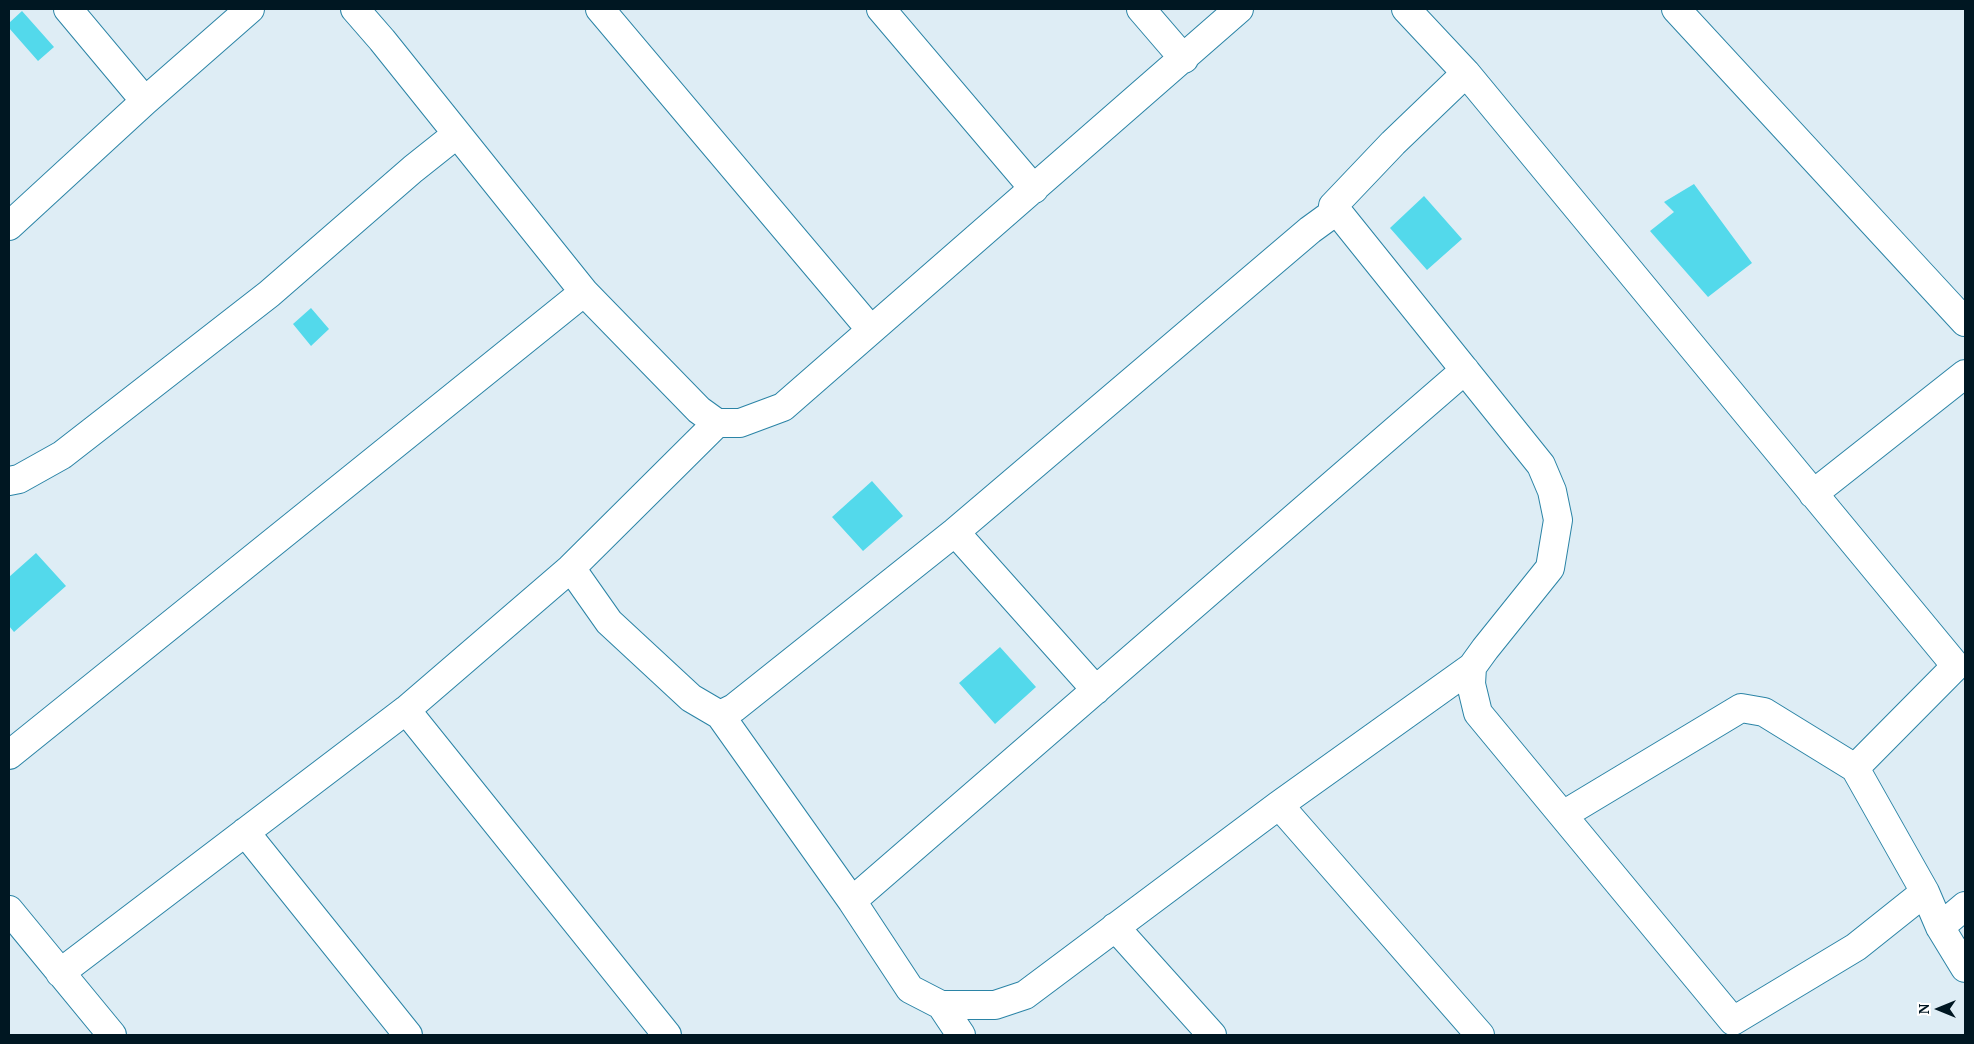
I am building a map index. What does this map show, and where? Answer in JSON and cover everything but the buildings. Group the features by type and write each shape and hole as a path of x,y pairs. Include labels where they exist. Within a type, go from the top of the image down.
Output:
{"street":[{"path":"68,9 145,101"},
{"path":"9,226 145,101 250,9"},
{"path":"355,9 584,292 699,410 717,423 740,423 783,407 1184,59 1239,9"},
{"path":"600,9 871,330"},
{"path":"881,9 1034,189"},
{"path":"1140,9 1184,59"},
{"path":"1406,9 1466,73 1812,494 1960,661 1855,768"},
{"path":"1676,9 1965,322"},
{"path":"720,715 734,708 955,532 1310,230 1332,214 1333,206 1393,143 1466,73"},
{"path":"9,481 19,479 62,454 269,294 413,169 457,134"},
{"path":"571,568 609,622 691,698 720,715 852,901 910,989 941,1005 995,1005 1025,995 1279,804 1472,667 1550,568 1558,520 1552,491 1541,465 1333,206"},
{"path":"9,755 584,292"},
{"path":"852,901 1465,370"},
{"path":"1812,494 1965,374"},
{"path":"60,973 406,710 571,568 717,423"},
{"path":"955,532 1096,690"},
{"path":"1472,667 1471,684 1478,713 1740,1028 1856,946 1926,892"},
{"path":"1563,815 1741,708 1764,712 1855,768 1926,892 1940,927 1965,968"},
{"path":"406,710 667,1035"},
{"path":"1279,804 1480,1035"},
{"path":"245,832 408,1035"},
{"path":"1940,927 1965,906"},
{"path":"9,910 112,1035"},
{"path":"1115,927 1212,1035"},
{"path":"941,1005 961,1035"}]}
